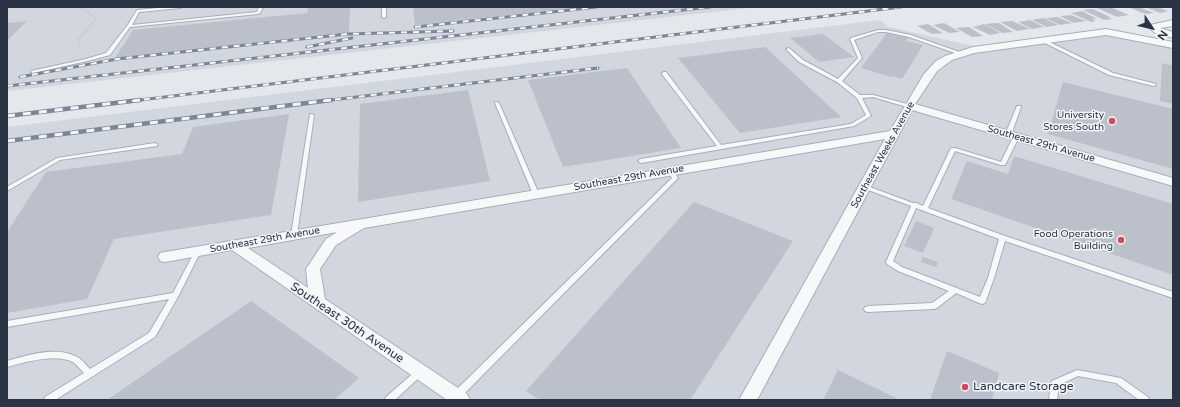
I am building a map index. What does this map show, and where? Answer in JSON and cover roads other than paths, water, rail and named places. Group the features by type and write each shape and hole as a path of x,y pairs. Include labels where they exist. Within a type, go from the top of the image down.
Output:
{"street":[{"path":"1173,23 1153,27 1158,31 1173,35"},
{"name":"Southeast Weeks Avenue","path":"752,399 909,106 935,66 940,61 960,53 1106,32 1173,45"},
{"name":"Southeast 29th Avenue","path":"909,106 1173,182"},
{"name":"Southeast 29th Avenue","path":"165,257 894,134"},
{"name":"Southeast 29th Avenue","path":"318,303 313,269 331,242 365,223"},
{"name":"Southeast 30th Avenue","path":"234,245 458,398"}],"lane":[{"path":"33,72 108,54 129,26 138,11 180,7"},
{"path":"129,26 258,13 261,7"},
{"path":"384,7 384,17"},
{"path":"839,81 860,58 852,39 878,31 910,36 960,53"},
{"path":"1042,40 1111,74 1154,85"},
{"path":"641,161 852,125 869,116 859,97 839,81 801,61 788,49"},
{"path":"664,73 720,147"},
{"path":"859,97 874,96 909,106"},
{"path":"497,103 536,194"},
{"path":"925,208 953,149 1003,164 1019,107"},
{"path":"294,235 312,115"},
{"path":"7,189 60,159 155,145"},
{"path":"458,398 675,178 670,171"},
{"path":"865,187 1003,238 1173,295"},
{"path":"914,204 889,262 900,269 954,291 982,301 992,278 1003,238"},
{"path":"48,400 152,335 198,251"},
{"path":"868,309 934,306 954,291"},
{"path":"7,324 175,295"},
{"path":"7,364 44,356 63,356 76,360 90,374"},
{"path":"390,400 420,372"},
{"path":"1053,400 1055,383 1077,373 1118,380 1146,400"}],"railway":[{"path":"415,27 597,7"},
{"path":"7,86 710,7"},
{"path":"132,101 901,7"},
{"path":"20,77 117,59 347,34 453,31"},
{"path":"307,47 352,38"},
{"path":"325,101 598,68"},
{"path":"7,116 140,100"},
{"path":"325,101 331,100"},
{"path":"7,141 325,101"}],"place":[{"name":"University Stores South","path":"1112,121"},
{"name":"Food Operations Building","path":"1121,240"},
{"name":"Landcare Storage","path":"965,387"}]}
